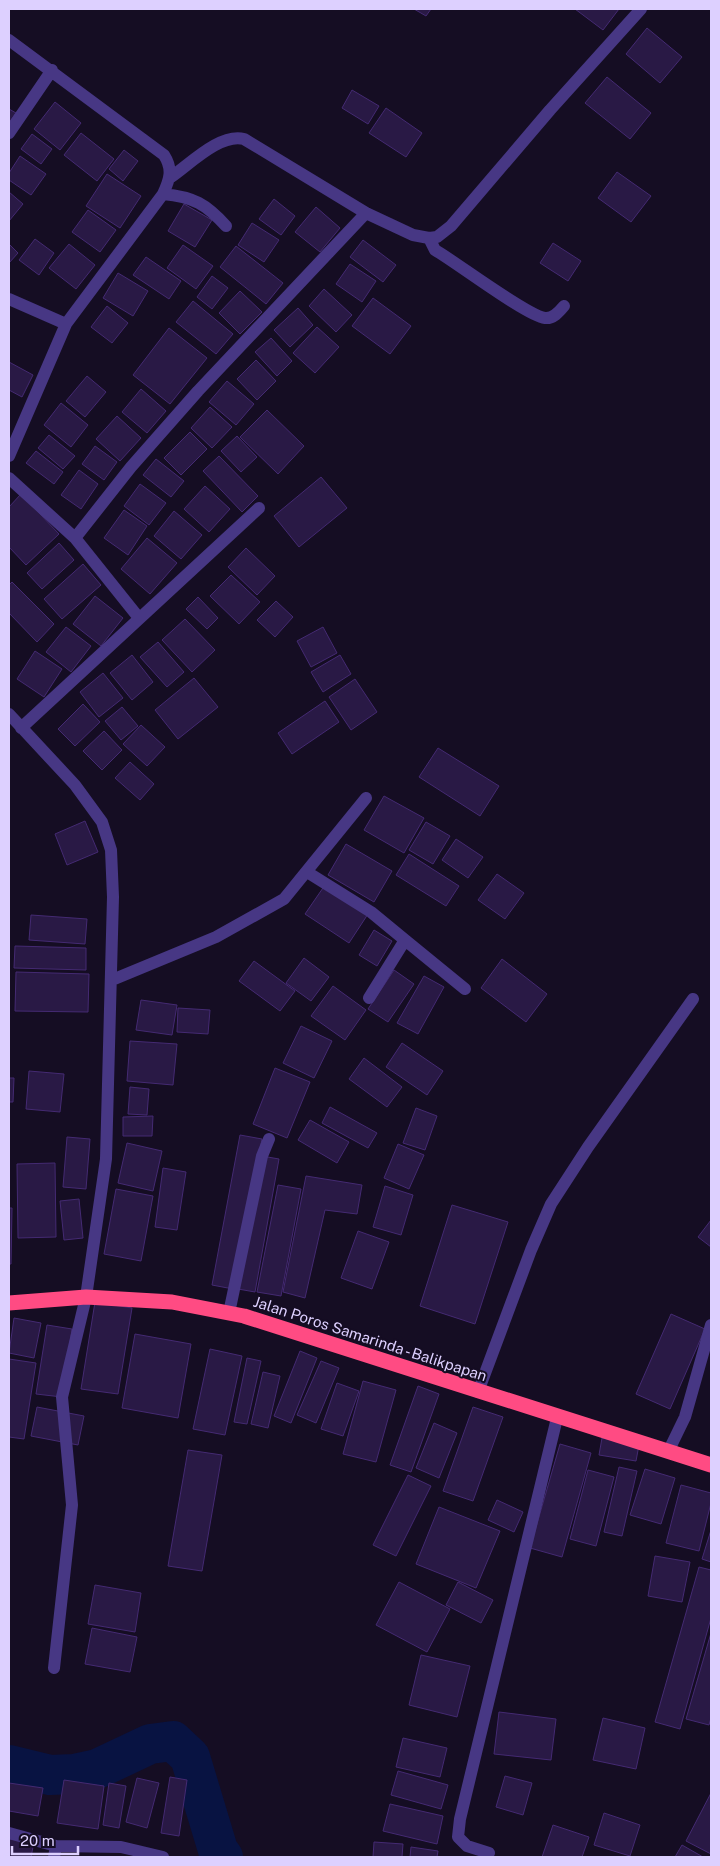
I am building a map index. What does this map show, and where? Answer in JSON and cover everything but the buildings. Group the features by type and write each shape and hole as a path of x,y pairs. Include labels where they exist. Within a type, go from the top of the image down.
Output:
{"highway":[{"name":"Jalan Poros Samarinda - Balikpapan","path":"9,1303 86,1297 172,1302 229,1313 316,1338 557,1418 711,1465"}],"street":[{"path":"9,456 66,324 163,194 171,177 219,142 238,137 366,212 413,235 429,238 437,237 451,226 550,110 641,9"},
{"path":"9,40 52,70 164,155 169,163 171,177"},
{"path":"9,133 52,70"},
{"path":"163,194 183,196 203,204 226,226"},
{"path":"75,538 131,467 198,391 366,212"},
{"path":"429,238 435,250 524,308 544,318 554,316 564,306"},
{"path":"9,299 66,324"},
{"path":"9,478 75,538 140,618"},
{"path":"21,728 217,549 259,508"},
{"path":"9,714 89,802 108,836 111,850 113,897 112,980 106,1159 86,1297 62,1397 72,1505 54,1668"},
{"path":"112,980 216,937 284,899 366,798"},
{"path":"307,872 371,912 465,989"},
{"path":"369,998 405,940"},
{"path":"478,1392 531,1250 551,1204 588,1147 693,999"},
{"path":"229,1313 262,1156 269,1139"},
{"path":"668,1452 685,1417 711,1325"},
{"path":"489,1853 467,1846 458,1837 460,1819 557,1418"},
{"path":"9,1833 55,1851 121,1847 163,1857"}],"waterway":[{"path":"9,1765 50,1775 74,1774 97,1769 150,1744 173,1741 190,1757 218,1850 223,1857"}]}
